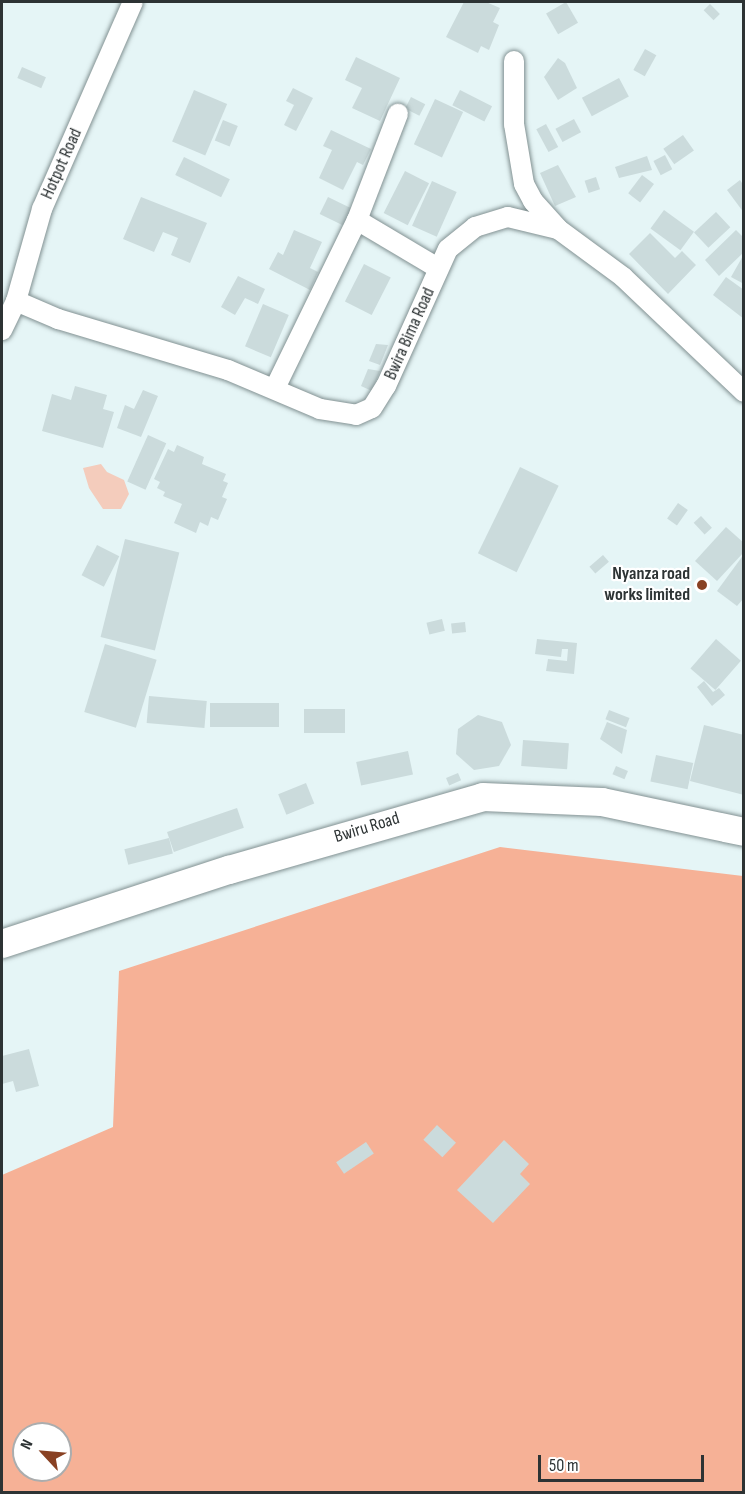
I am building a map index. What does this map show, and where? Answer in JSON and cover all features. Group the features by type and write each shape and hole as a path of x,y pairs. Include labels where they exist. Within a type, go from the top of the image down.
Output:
{"main road":[{"name":"Bwiru Road","path":"2,944 229,870 483,797 602,802 744,832"}],"street":[{"name":"Hotpot Road","path":"2,330 16,301 42,209 133,2"},
{"path":"514,61 514,124 524,184 534,201 558,229"},
{"path":"275,388 357,220 398,114"},
{"name":"Bwira Bima Road","path":"16,301 58,319 275,388 320,409 356,416 372,408 406,346 438,268 462,236 490,220 508,217 558,229 623,277 744,392"},
{"path":"357,220 438,268"}],"shaded area":[{"path":"101,464 107,472 124,480 129,494 121,509 103,509 89,488 83,468"},
{"path":"500,847 743,876 743,1492 2,1492 2,1175 113,1127 119,971"}],"building":[{"path":"464,2 486,2 500,8 493,22 499,25 489,50 481,46 478,53 446,37"},
{"path":"566,2 578,23 558,34 546,14"},
{"path":"710,4 720,14 714,20 704,10"},
{"path":"645,49 656,55 645,76 633,70"},
{"path":"356,57 400,78 380,121 352,108 362,88 345,80"},
{"path":"558,58 565,63 577,88 558,100 544,77"},
{"path":"22,67 46,77 41,88 17,78"},
{"path":"619,78 629,97 592,116 582,98"},
{"path":"293,88 313,98 296,131 284,125 294,105 286,101"},
{"path":"194,90 227,104 205,156 172,142"},
{"path":"460,90 492,106 484,121 452,105"},
{"path":"411,97 425,104 419,116 405,109"},
{"path":"435,99 463,112 442,157 414,144"},
{"path":"574,119 581,132 563,142 555,129"},
{"path":"223,120 238,126 230,146 215,140"},
{"path":"546,124 558,147 548,152 536,129"},
{"path":"331,130 371,149 363,165 357,162 343,190 319,178 332,150 323,146"},
{"path":"683,135 694,151 674,164 663,149"},
{"path":"665,155 672,169 661,175 653,161"},
{"path":"647,156 652,170 619,178 615,167"},
{"path":"184,157 230,179 221,197 175,175"},
{"path":"558,165 576,197 555,206 540,173"},
{"path":"405,171 429,183 408,225 384,213"},
{"path":"642,175 654,184 640,202 628,193"},
{"path":"596,177 600,189 589,193 585,181"},
{"path":"740,180 744,186 744,213 727,190"},
{"path":"432,181 457,192 437,237 412,226"},
{"path":"141,197 207,223 190,263 171,255 178,238 163,232 154,252 123,239"},
{"path":"328,197 353,209 345,226 320,214"},
{"path":"664,210 694,232 680,250 650,229"},
{"path":"716,212 730,227 708,248 694,232"},
{"path":"294,230 322,242 310,268 318,272 310,290 269,269 278,252 283,255"},
{"path":"736,230 744,238 744,252 719,276 705,260"},
{"path":"650,233 675,258 682,251 696,265 668,294 629,254"},
{"path":"744,254 744,284 731,277"},
{"path":"364,264 391,278 372,315 345,301"},
{"path":"238,276 265,289 258,304 245,298 235,315 221,307"},
{"path":"726,277 744,290 744,319 713,295"},
{"path":"263,304 289,315 271,357 245,346"},
{"path":"376,344 388,345 380,365 369,361"},
{"path":"368,369 380,371 372,391 361,386"},
{"path":"75,386 107,395 103,409 114,412 103,448 42,431 52,394 71,400"},
{"path":"143,390 158,396 141,437 117,428 125,405 134,409"},
{"path":"148,435 166,443 146,490 127,482"},
{"path":"177,445 204,457 202,464 226,474 223,481 228,483 222,497 227,499 218,520 211,517 208,526 200,522 196,533 174,523 182,504 163,496 165,492 157,488 160,482 154,479 168,449 174,452"},
{"path":"520,467 559,486 517,572 478,553"},
{"path":"678,503 688,510 677,525 667,519"},
{"path":"701,516 712,528 705,535 694,523"},
{"path":"726,527 744,543 744,552 717,581 695,561"},
{"path":"125,539 179,553 155,651 101,637"},
{"path":"97,545 119,556 104,587 82,575"},
{"path":"744,554 744,598 737,606 717,591"},
{"path":"603,555 609,562 595,574 589,567"},
{"path":"442,619 445,631 429,635 426,623"},
{"path":"465,622 466,632 452,633 451,623"},
{"path":"537,639 577,643 574,674 546,671 548,659 567,661 568,649 562,649 561,657 535,654"},
{"path":"716,639 741,661 715,690 690,668"},
{"path":"105,644 157,660 136,728 84,712"},
{"path":"704,681 713,692 719,688 725,695 712,706 697,687"},
{"path":"149,696 207,701 204,728 147,723"},
{"path":"210,703 279,703 279,727 210,727"},
{"path":"304,709 345,709 345,733 304,733"},
{"path":"609,710 630,718 626,727 605,719"},
{"path":"478,715 502,722 511,745 499,766 474,770 456,754 458,729"},
{"path":"607,722 627,730 622,754 600,739"},
{"path":"704,725 744,735 744,795 690,781"},
{"path":"523,740 569,743 567,769 521,766"},
{"path":"408,751 413,774 361,785 356,762"},
{"path":"656,755 693,763 688,789 650,781"},
{"path":"616,766 628,771 624,779 612,774"},
{"path":"458,773 461,780 449,785 446,778"},
{"path":"306,783 314,803 286,815 278,794"},
{"path":"237,808 244,828 174,852 167,832"},
{"path":"169,838 173,854 128,865 124,849"},
{"path":"29,1049 39,1086 16,1092 13,1081 2,1084 2,1056"},
{"path":"437,1125 456,1143 442,1157 423,1140"},
{"path":"504,1140 529,1164 520,1174 530,1184 493,1223 457,1190"},
{"path":"366,1142 374,1154 344,1174 336,1162"}],"place":[{"name":"Nyanza road works limited","path":"702,585"}]}
